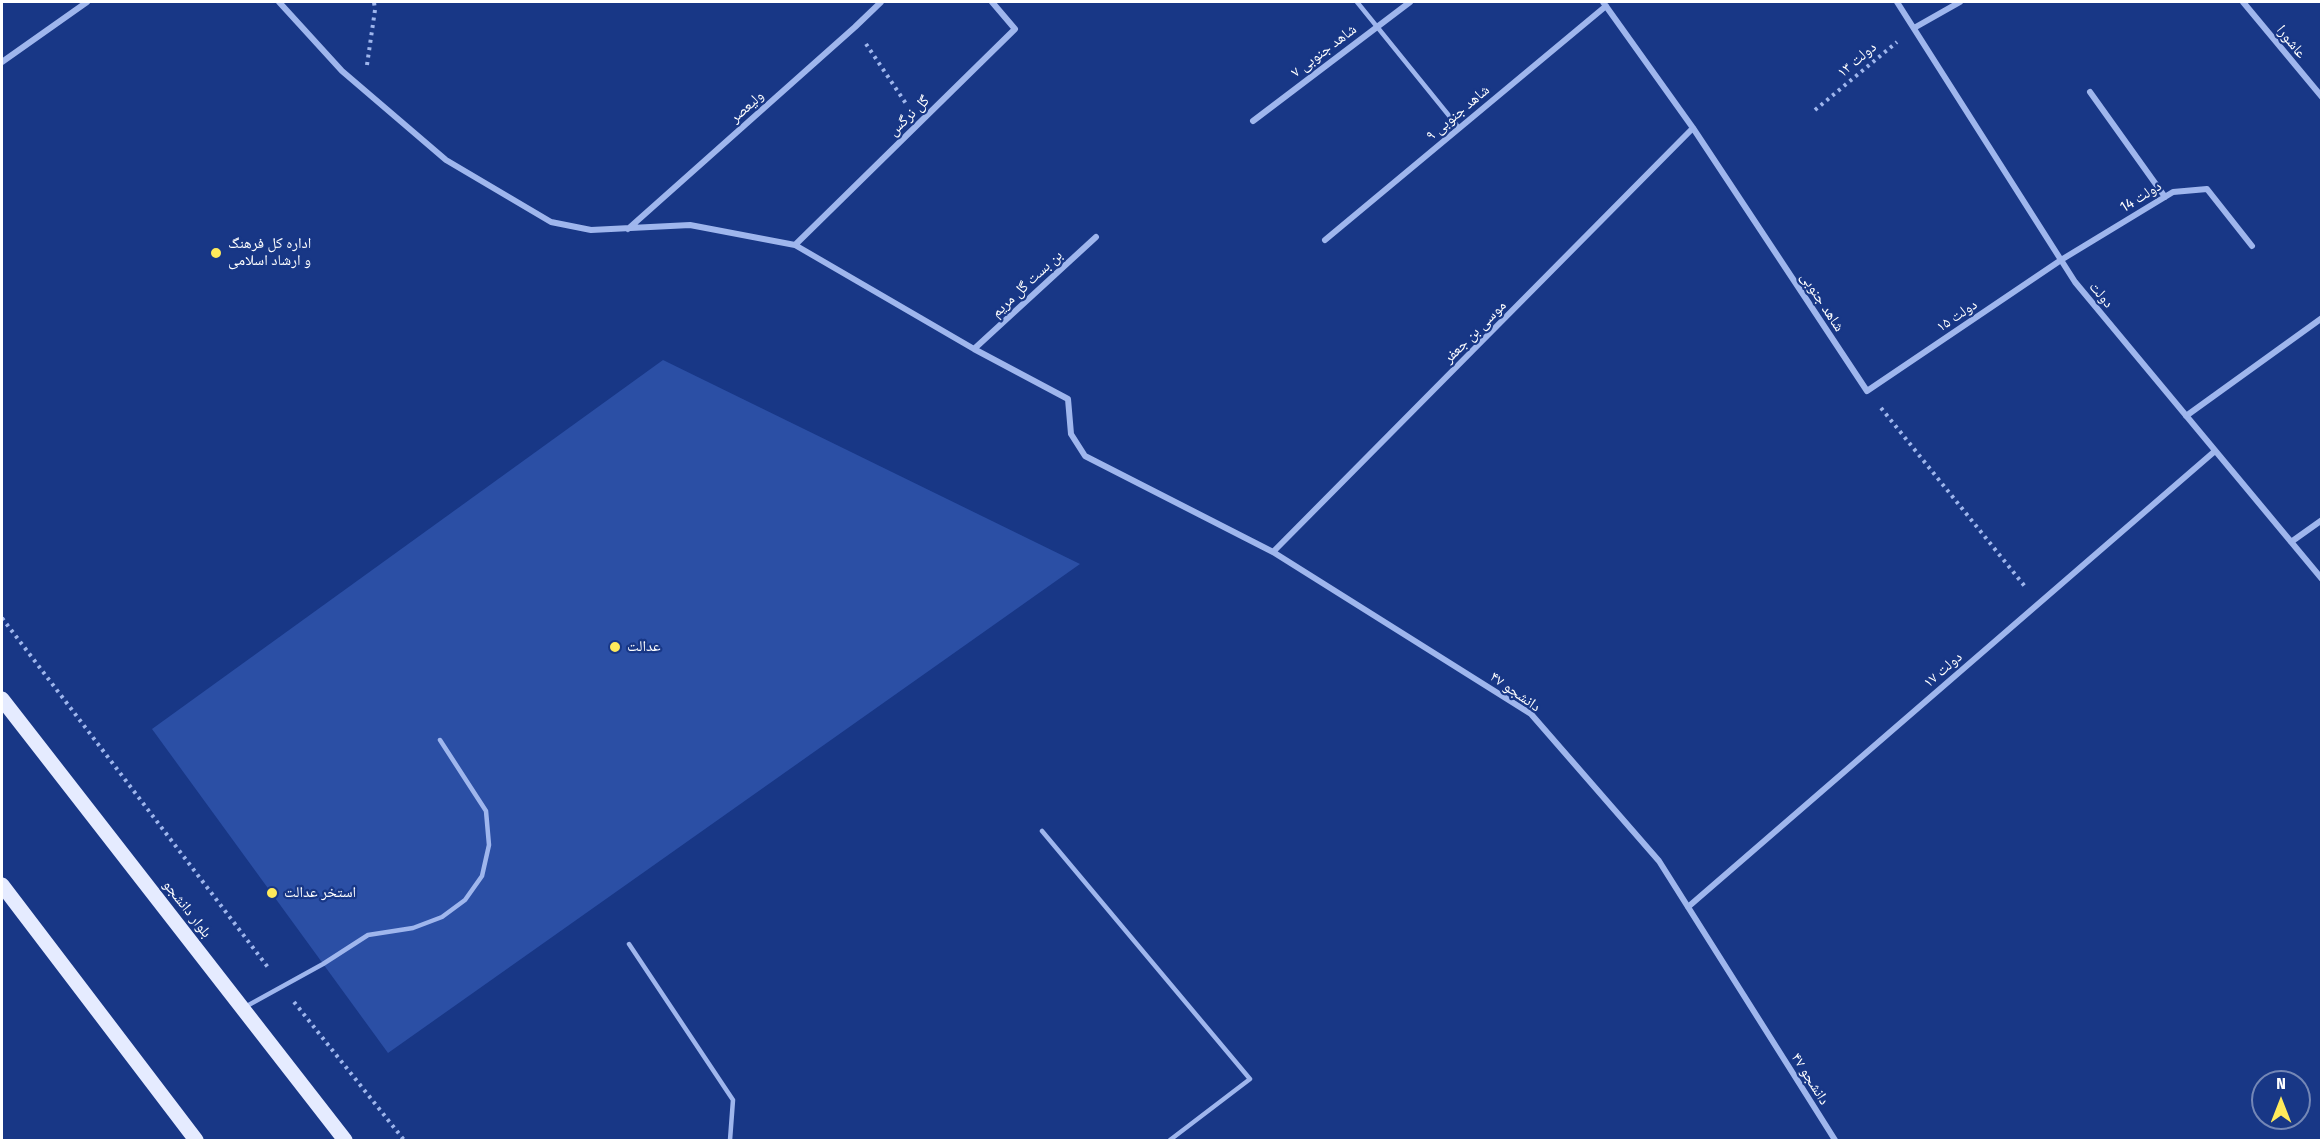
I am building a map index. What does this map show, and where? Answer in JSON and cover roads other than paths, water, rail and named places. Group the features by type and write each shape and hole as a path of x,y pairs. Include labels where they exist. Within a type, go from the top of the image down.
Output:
{"main road":[{"name":"بلوار دانشجو","path":"2,699 345,1140"},
{"path":"2,885 196,1140"}],"street":[{"path":"2,62 87,2"},
{"path":"279,2 342,71 446,160 551,222 591,230 690,225 795,245 974,349"},
{"name":"ولیعصر","path":"628,229 881,2"},
{"name":"گل نرگس","path":"795,245 1015,29 992,2"},
{"name":"شاهد جنوبی ۷","path":"1253,121 1410,2"},
{"name":"دولت","path":"1897,2 2074,282 2322,579"},
{"path":"1914,28 1960,2"},
{"name":"عاشورا","path":"2243,2 2322,97"},
{"name":"شاهد جنوبی ۹","path":"1325,240 1605,4"},
{"name":"شاهد جنوبی","path":"1605,4 1693,128 1867,391"},
{"path":"2090,92 2164,197"},
{"name":"موسی بن جعفر","path":"1273,552 1693,128"},
{"name":"دولت 14","path":"2061,260 2173,192 2207,189 2252,246"},
{"name":"بن بست گل مریم","path":"974,349 1096,237"},
{"name":"دولت ۱۵","path":"1867,391 2061,260"},
{"path":"2186,416 2322,318"},
{"name":"دانشجو ۴۷","path":"974,349 1068,399 1071,434 1085,456 1273,552 1531,714 1659,861 1835,1140"},
{"name":"دولت ۱۷","path":"1688,907 2215,451"},
{"path":"2291,542 2322,520"}],"lane":[{"path":"1357,2 1459,128"},
{"path":"242,1009 368,935 413,928 442,917 465,900 482,876 489,845 486,811 440,740"},
{"path":"1042,831 1250,1079 1170,1140"},
{"path":"629,944 733,1100 730,1140"}],"place":[{"name":"اداره کل فرهنگ و ارشاد اسلامی","path":"216,253"},
{"name":"عدالت","path":"615,647"},
{"name":"استخر عدالت","path":"272,893"}]}
